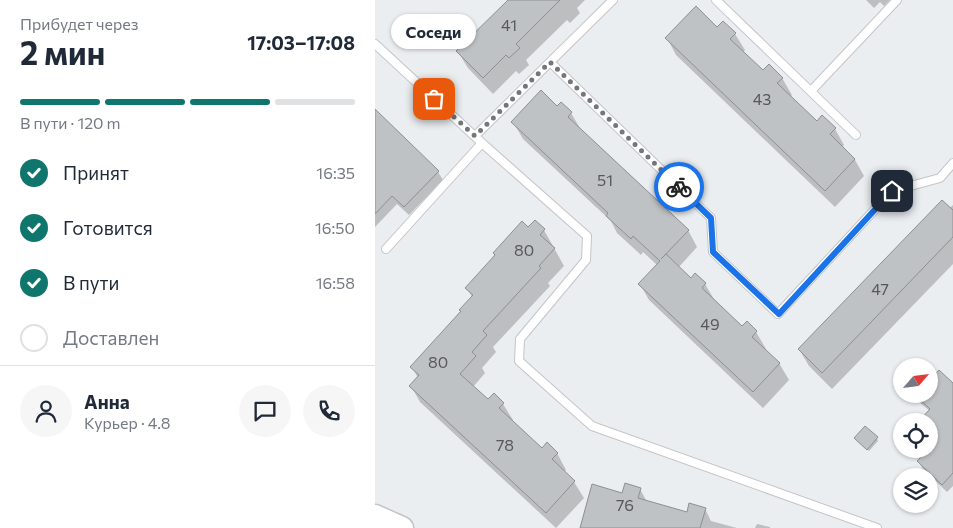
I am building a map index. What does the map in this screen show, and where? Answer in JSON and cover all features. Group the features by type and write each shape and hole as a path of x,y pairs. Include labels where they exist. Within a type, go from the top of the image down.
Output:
{"main road":[{"path":"375,516 401,528"}],"lane":[{"path":"475,136 613,0"},
{"path":"716,0 856,134"},
{"path":"811,91 897,0"},
{"path":"375,44 482,143 587,236 586,260 520,339 519,361 592,426 877,528"},
{"path":"550,62 711,218 713,252 779,314 892,191 940,178 953,163"},
{"path":"386,249 482,143"}],"building":[{"path":"508,0 560,0 516,44 520,48 509,58 506,55 483,78 456,51"},
{"path":"696,6 717,27 723,21 736,33 730,39 763,70 769,64 783,78 777,83 817,121 822,115 836,128 830,134 855,159 825,191 665,38"},
{"path":"541,90 557,106 561,102 572,112 568,117 689,230 661,259 666,254 691,278 695,273 706,283 702,288 742,326 747,321 757,331 752,337 780,363 753,392 638,284 660,261 633,236 631,239 606,216 608,213 511,122"},
{"path":"375,109 439,171 404,207 392,196 375,214"},
{"path":"942,200 953,210 953,237 822,373 798,349"},
{"path":"535,220 545,229 540,235 555,248 539,266 541,268 483,331 487,335 472,352 476,356 460,374 488,399 494,393 504,403 499,408 542,448 547,442 558,453 552,459 575,481 546,513 409,386 419,375 410,367 461,311 459,310 473,295 465,288 522,221 528,227"},
{"path":"938,371 953,383 953,473 942,485 938,481 938,468 924,468 917,461 920,458 938,458 938,413 926,413 930,409 924,403 938,403"},
{"path":"865,426 878,437 867,450 854,438"},
{"path":"625,483 641,488 638,498 687,512 689,503 706,508 700,528 580,528 592,484 622,493"}],"way so far":[{"path":"434,99 475,136 550,62 679,187"}],"place":[{"name":"Соседи","path":"434,99"}],"route":[{"path":"679,187 711,218 713,252 779,314 892,191"}]}
